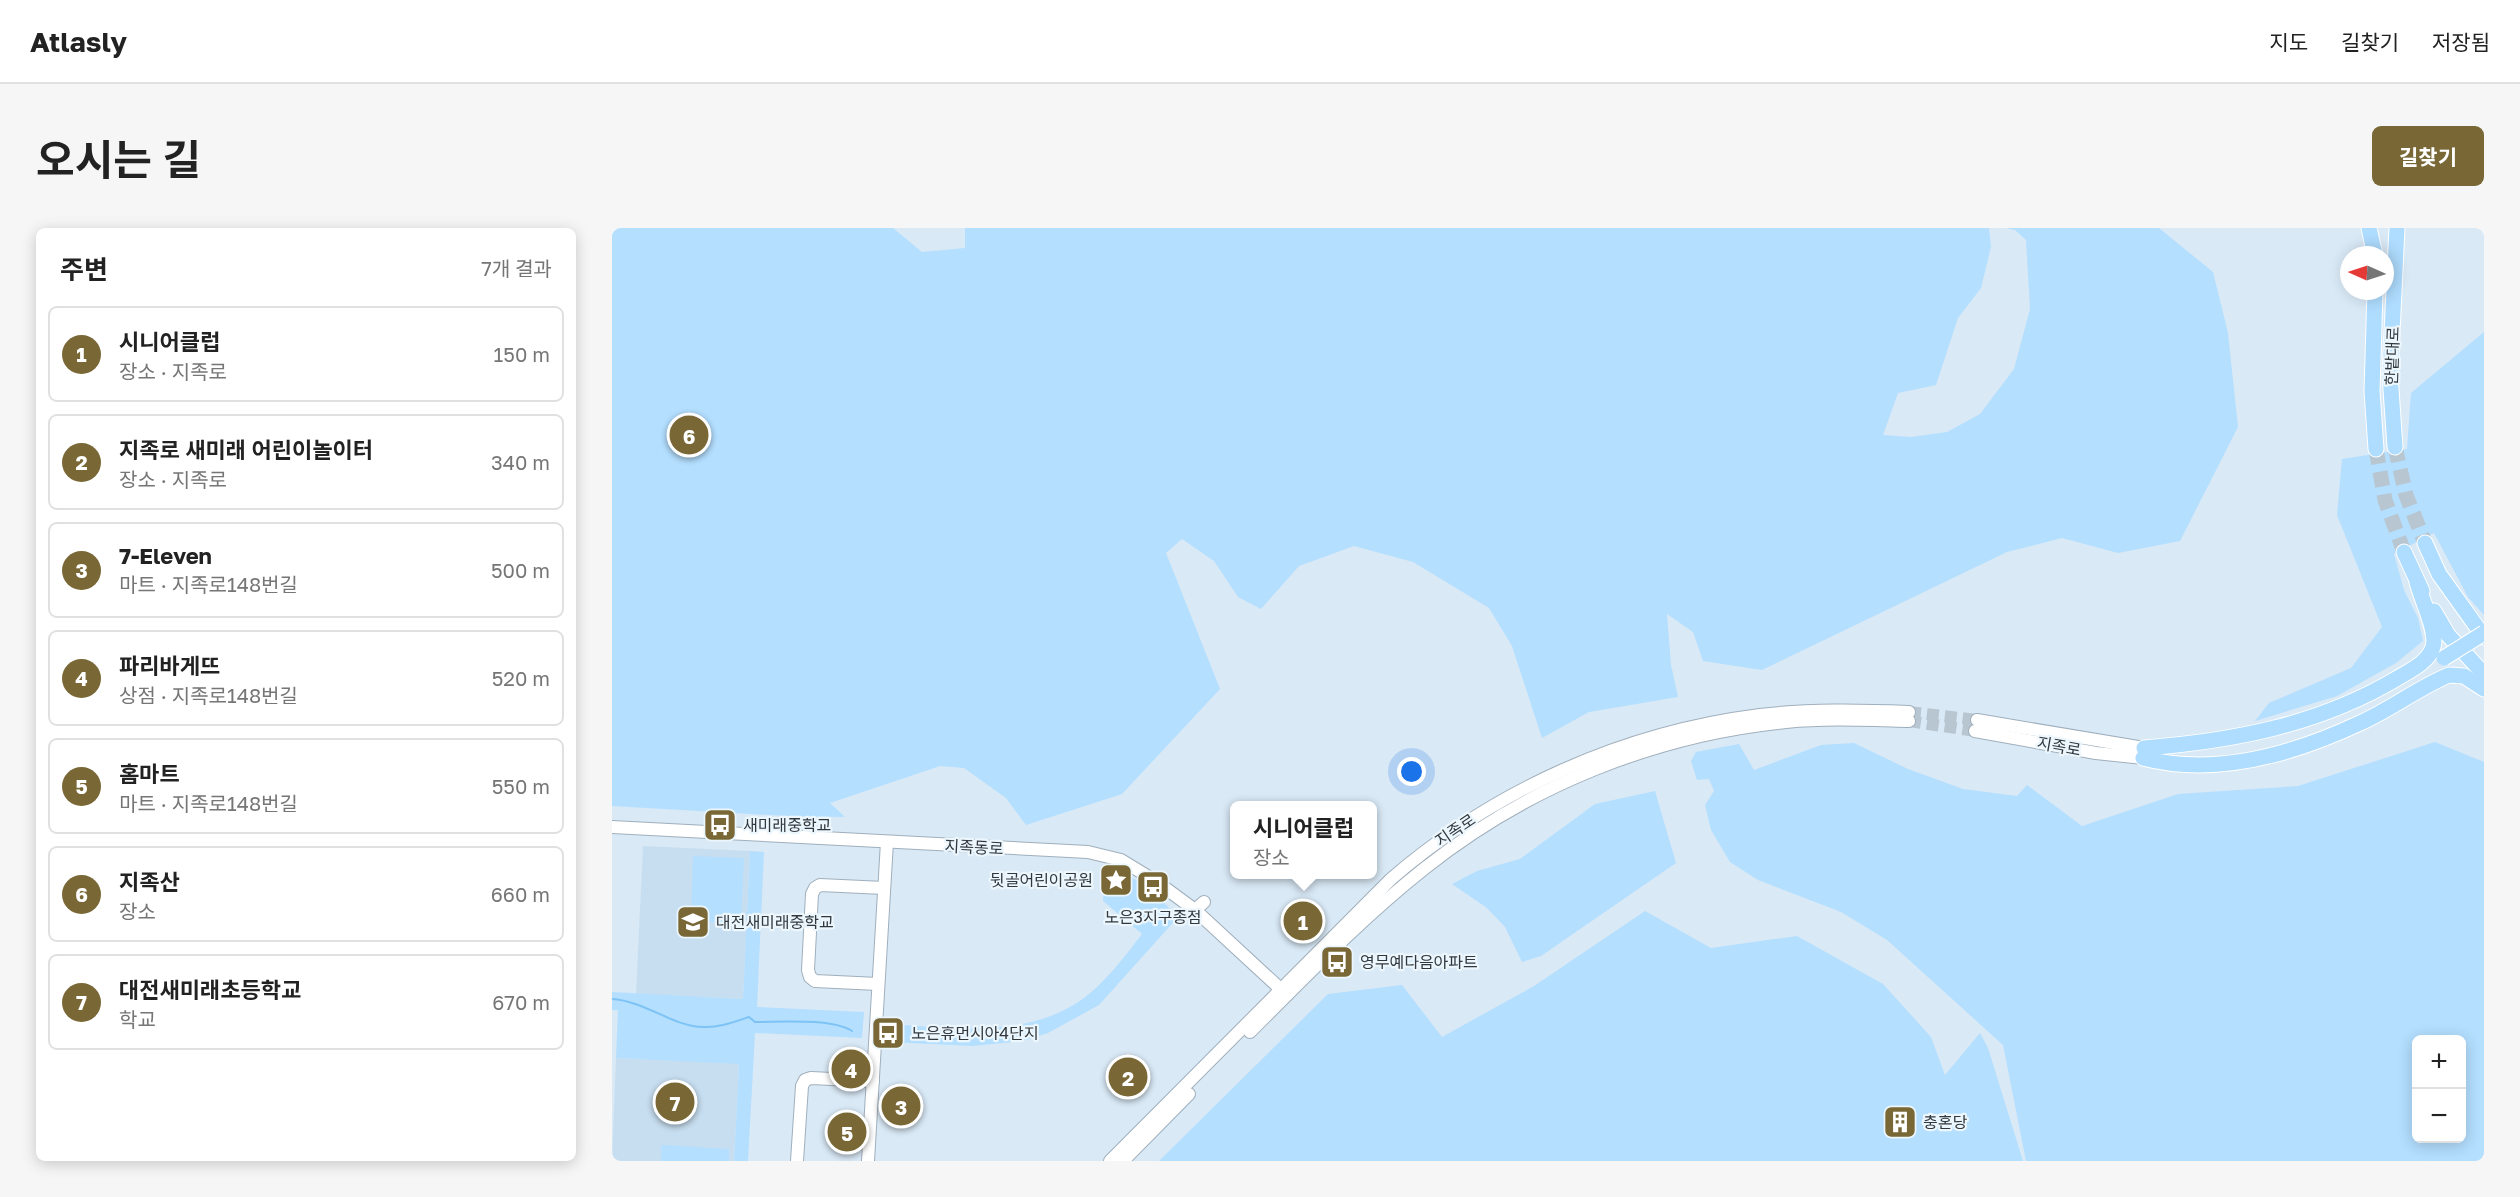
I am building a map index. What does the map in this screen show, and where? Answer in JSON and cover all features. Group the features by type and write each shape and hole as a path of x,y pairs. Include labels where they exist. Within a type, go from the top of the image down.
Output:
{"main road":[{"path":"2369,228 2373,246"},
{"path":"2376,246 2378,228"},
{"name":"한밭대로","path":"2395,447 2390,375 2397,228"},
{"path":"2395,262 2405,228"},
{"name":"한밭대로","path":"2375,300 2372,391 2376,449"},
{"path":"2144,753 2232,748 2281,736 2341,716 2446,661 2484,637 2439,574 2425,543"},
{"path":"2404,552 2417,582 2448,636 2484,674"},
{"path":"2144,753 2231,739 2290,725 2339,709 2416,667 2430,656 2434,644 2430,619 2423,606 2417,582"},
{"path":"2144,753 2190,766 2228,764 2275,754 2321,740 2361,723 2449,675 2464,676 2484,688"}],"street":[{"name":"지족로","path":"1123,1161 1352,917 1420,854 1472,818 1564,770 1647,739 1731,719 1827,710 1909,717"},
{"name":"지족로","path":"1976,725 2096,753 2144,753"},
{"name":"지족동로","path":"612,827 1088,852 1121,860 1200,906 1284,992"},
{"path":"868,1161 887,842"},
{"path":"878,984 815,981 810,977 808,970 812,894 820,885 884,888"},
{"name":"지족로","path":"1110,1161 1284,992"},
{"path":"797,1161 802,1086 805,1080 811,1078 873,1081"}],"shaded area":[{"path":"612,228 893,228 922,252 965,248 965,228 1989,228 1991,247 1981,288 1958,318 1936,385 1898,393 1883,435 1911,437 1947,432 1980,414 2014,369 2030,309 2026,240 2015,230 2006,228 2159,228 2213,272 2228,333 2238,427 2180,541 2118,553 2062,538 2007,552 1762,670 1703,661 1693,632 1667,614 1671,665 1678,697 1589,712 1542,738 1512,646 1489,608 1413,562 1354,546 1299,566 1261,609 1238,597 1214,561 1182,539 1166,553 1220,689 1122,794 1026,825 1006,798 964,768 940,766 830,803 845,817 612,806"},
{"path":"2484,332 2484,615 2468,597 2434,533 2394,554 2404,590 2418,618 2423,641 2396,663 2337,696 2255,721 2269,703 2351,668 2382,627 2337,515 2342,459 2407,449 2411,393"},
{"path":"2435,742 2484,762 2484,1161 2026,1161 2003,1045 1887,940 1841,912 1758,880 1730,862 1711,830 1705,805 1714,791 1709,779 1697,780 1691,761 1696,752 1739,744 1754,770 1821,745 1854,743 1908,769 1963,789 2017,796 2027,785 2082,826 2178,794 2298,786"},
{"path":"1655,791 1676,863 1541,956 1522,962 1505,927 1487,908 1452,884 1477,871 1520,859 1595,804"},
{"name":"대전새미래중학교","path":"643,846 750,851 743,999 636,994"},
{"path":"750,851 764,852 757,1007 864,1012 862,1038 755,1033 748,1161 734,1161 739,1064 616,1058 618,1010 612,1010 612,992 743,999"},
{"path":"693,856 744,858 741,923 691,921"},
{"path":"1105,869 1117,871 1137,880 1179,916 1099,1005 1048,1033 1022,1041 973,1046 889,1042 891,1024 972,1028 1026,1023 1051,1016 1075,1004 1097,987 1142,934 1103,901"},
{"path":"1645,911 1711,948 1797,936 1883,984 1931,1037 1945,1075 1980,1033 1988,1048 2023,1161 1159,1161 1328,994 1402,985 1442,1037 1534,986"},
{"path":"616,1058 739,1063 734,1161 612,1161"},
{"path":"661,1145 729,1149 729,1161 661,1161"}],"waterway":[{"path":"612,999 636,1004 692,1026 714,1027 749,1017 755,1022 819,1022 852,1031"}],"tunnel":[{"path":"2395,447 2406,495 2425,543"},
{"path":"2376,449 2385,500 2404,552"},
{"path":"1909,712 1977,720"},
{"path":"1909,721 1975,731"}],"place":[{"name":"지족산","path":"689,435"},
{"name":"새미래중학교","path":"720,825"},
{"name":"뒷골어린이공원","path":"1116,880"},
{"name":"노은3지구종점","path":"1153,887"},
{"name":"시니어클럽","path":"1303,921"},
{"name":"대전새미래중학교","path":"693,922"},
{"name":"영무예다음아파트","path":"1337,962"},
{"name":"노은휴먼시아4단지","path":"888,1033"},
{"name":"파리바게뜨","path":"851,1069"},
{"name":"지족로 새미래 어린이놀이터","path":"1128,1077"},
{"name":"대전새미래초등학교","path":"675,1102"},
{"name":"7-Eleven","path":"901,1106"},
{"name":"충혼당","path":"1900,1122"},
{"name":"홈마트","path":"847,1132"}]}
